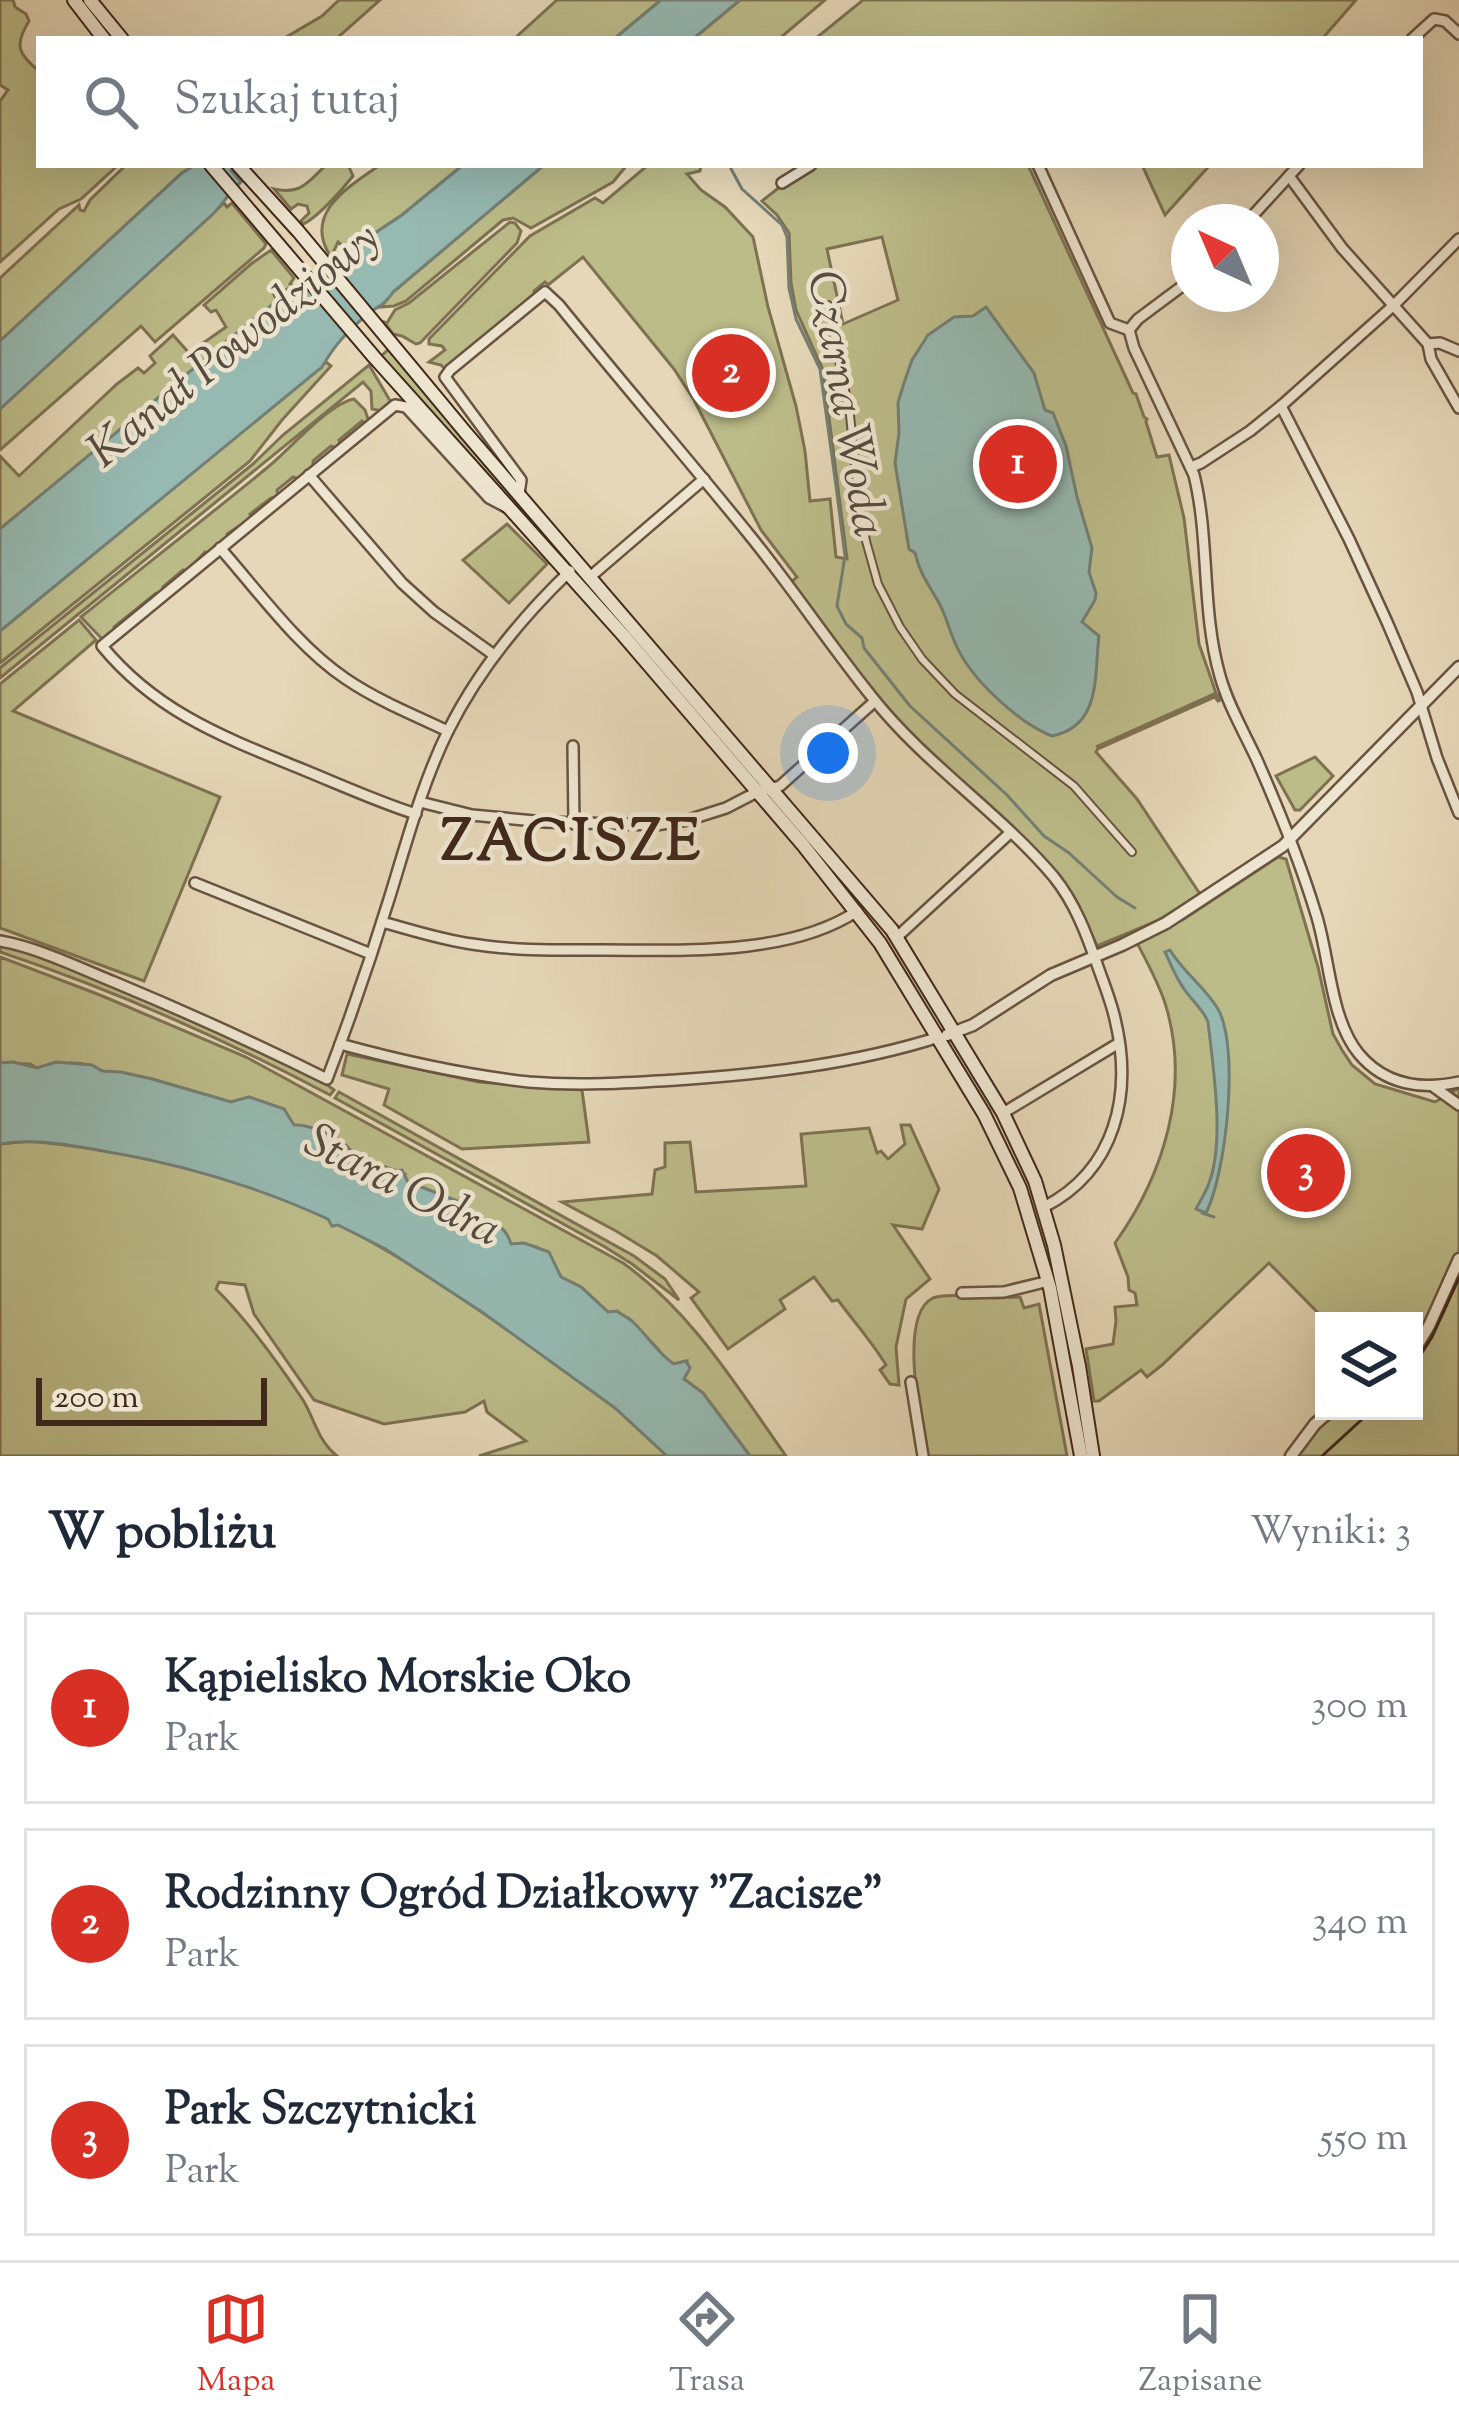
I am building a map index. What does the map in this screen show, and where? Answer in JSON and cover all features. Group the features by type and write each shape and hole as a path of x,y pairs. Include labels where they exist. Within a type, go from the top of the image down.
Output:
{"main road":[{"path":"74,0 102,36"},
{"path":"90,0 120,36"},
{"path":"214,168 511,509 573,569 590,577 897,937 1003,1113 1044,1207 1093,1456"},
{"path":"241,168 519,494 573,569 857,911 889,956 999,1142 1029,1213 1067,1368 1081,1456"},
{"path":"1029,1213 1044,1207"}],"street":[{"path":"1415,36 1429,21 1442,19 1459,34"},
{"path":"782,183 806,168"},
{"path":"1039,168 1110,322 1129,330"},
{"path":"1263,204 1296,168"},
{"path":"1289,176 1342,248 1428,344 1459,408"},
{"path":"1192,466 1281,406 1394,305 1459,238"},
{"path":"1129,330 1171,294"},
{"path":"519,494 521,480 446,375 540,295 559,305 704,479 875,701 1058,882 1094,956 1115,1017 1121,1091 1096,1165 1081,1183 1044,1207"},
{"path":"829,304 850,415 866,541 878,584 900,627 955,694 1074,786 1132,853"},
{"path":"1129,330 1192,466 1200,497 1209,612 1220,676 1290,841 1321,930 1346,1034 1365,1060 1386,1076 1434,1087 1459,1082"},
{"path":"1428,344 1440,343 1459,351"},
{"path":"511,509 489,498 406,406 396,406 102,646 128,675 185,718 242,744 418,808 574,824 669,824 774,789 875,701"},
{"path":"1281,406 1387,622 1459,813"},
{"path":"309,475 402,583 494,656"},
{"path":"590,577 704,479"},
{"path":"220,548 309,648 344,678 448,731"},
{"path":"0,941 71,964 168,1005 326,1079 448,731 494,656 573,569"},
{"path":"340,1044 482,1076 620,1084 826,1064 955,1033 1052,975 1166,923 1290,841 1459,667"},
{"path":"573,746 574,824"},
{"path":"897,937 1010,833"},
{"path":"195,883 371,954"},
{"path":"382,922 492,946 640,950 792,938 857,911"},
{"path":"1003,1113 1119,1043"},
{"path":"1434,1087 1459,1105"},
{"path":"1423,1336 1459,1259"},
{"path":"962,1293 1004,1292 1048,1281"},
{"path":"911,1382 923,1456"},
{"path":"1291,1456 1320,1420"}],"green space":[{"path":"0,0 13,0 29,21 20,43 36,68 36,168 115,168 81,199 59,209 0,262 0,101 8,90 0,85"},
{"path":"339,0 380,0 339,36 288,36"},
{"path":"557,0 661,0 618,36 517,36"},
{"path":"740,0 825,0 783,36 697,36"},
{"path":"863,0 1356,0 1325,36 819,36"},
{"path":"123,168 190,168 0,341 0,278 79,205 84,211"},
{"path":"323,168 349,168 353,176 303,224 307,206 298,204 291,209 274,189 298,189"},
{"path":"376,168 459,168 402,215 342,255 345,248 338,242 331,257 322,228 325,215 343,192"},
{"path":"540,168 625,168 613,182 531,228 513,218 503,220 406,301 381,307"},
{"path":"644,168 700,168 687,174 753,237 796,406 810,501 830,499 836,557 847,559 823,370 796,310 789,233 762,201 812,168 1029,168 1136,394 1157,457 1169,455 1184,518 1199,644 1216,693 1096,747 1218,695 1220,700 1215,697 1096,752 1137,799 1200,894 1157,921 1097,946 1082,915 989,810 891,714 790,583 797,577 761,530 694,400 583,257 548,285 545,282 445,369 429,362 445,350 429,344 429,339 530,236 595,198 603,203","holes":["882,237 898,300 843,324 827,249"]},
{"path":"1143,168 1207,168 1171,204 1165,215"},
{"path":"224,203 227,207 232,203 266,244 264,248 155,342 141,326 0,450 0,409"},
{"path":"510,222 521,231 517,243 420,343 393,334 384,322 395,310"},
{"path":"271,250 294,278 290,284 294,286 274,295 277,301 0,529 0,456 19,476 117,384 138,368 144,373 155,363 150,356 173,335 189,353 226,327 216,310 211,312 204,305"},
{"path":"389,349 572,564 560,557 380,357"},
{"path":"326,362 331,366 250,461 0,663 0,631"},
{"path":"369,365 392,404 382,411 372,409 371,391 363,382 0,678 0,668"},
{"path":"354,399 369,422 362,421 336,448 331,446 313,461 299,479 293,477 277,490 278,496 250,514 251,518 103,640 81,617 268,467 321,418"},
{"path":"507,524 547,564 509,603 463,560"},
{"path":"79,620 96,640 13,711 220,797 144,981 0,928 0,684"},
{"path":"1315,757 1333,776 1295,810 1276,776"},
{"path":"1278,857 1286,859 1333,1034 1352,1065 1375,1084 1435,1102 1459,1088 1459,1456 1296,1456 1326,1420 1423,1420 1423,1312 1317,1312 1269,1263 1147,1377 1141,1370 1094,1401 1086,1349 1113,1344 1115,1307 1137,1305 1115,1243 1148,1188 1169,1128 1174,1097 1172,1034 1165,1003 1137,943 1184,919"},
{"path":"0,943 263,1050 334,1090 330,1095 168,1017 0,952"},
{"path":"0,957 246,1057 623,1263 692,1328 786,1456 750,1456 703,1393 684,1379 687,1361 674,1364 661,1357 628,1318 608,1312 581,1287 561,1277 542,1250 510,1245 499,1225 471,1216 460,1202 408,1182 405,1174 353,1155 328,1134 293,1125 284,1109 249,1097 231,1102 78,1063 37,1068 0,1063"},
{"path":"347,1054 479,1082 582,1090 589,1142 462,1149 384,1105 389,1089 342,1075"},
{"path":"339,1092 634,1256 665,1279 679,1300 605,1247 335,1098"},
{"path":"901,1125 910,1125 939,1189 922,1229 893,1225 930,1279 906,1299 896,1347 899,1385 890,1384 880,1370 886,1365 875,1349 814,1277 780,1300 785,1309 728,1349 691,1298 699,1292 657,1256 562,1202 652,1194 655,1170 665,1167 665,1143 690,1142 696,1192 806,1186 801,1134 869,1128 877,1153 881,1151 888,1159 905,1144"},
{"path":"29,1141 188,1168 279,1197 340,1225 426,1275 571,1375 667,1456 479,1456 526,1441 487,1412 484,1401 465,1412 384,1424 314,1400 254,1314 245,1285 219,1282 216,1289 273,1356 325,1444 337,1456 0,1456 0,1144"},
{"path":"1020,1297 1024,1308 1039,1304 1067,1456 927,1456 917,1397 916,1326 922,1308 933,1298"}],"water":[{"path":"661,0 740,0 697,36 618,36"},
{"path":"190,168 233,168 241,182 213,214 0,409 0,341"},
{"name":"Kanał Powodziowy","path":"459,168 540,168 357,324 322,367 0,631 0,529 277,301 304,290 342,255 402,215"},
{"path":"986,307 1034,373 1045,410 1053,413 1092,548 1089,572 1096,593 1082,622 1099,636 1092,697 1080,722 1052,736 1011,711 964,660 915,553 909,549 895,463 898,403 912,360 928,335 954,317 973,316"},
{"path":"1170,950 1218,1009 1225,1027 1228,1111 1219,1170 1206,1213 1196,1209 1214,1166 1217,1125 1208,1022 1176,976 1165,952"},
{"name":"Stara Odra","path":"56,1062 92,1065 231,1102 249,1097 284,1109 294,1125 327,1134 353,1155 402,1170 408,1182 460,1202 471,1216 501,1227 511,1244 524,1243 549,1252 561,1277 581,1287 608,1312 617,1311 631,1321 674,1364 686,1361 690,1368 684,1379 703,1393 750,1456 667,1456 615,1408 482,1312 384,1248 301,1207 218,1177 132,1156 52,1143 0,1144 0,1063 37,1068"}],"waterway":[{"name":"Czarna Woda","path":"731,168 742,189 782,225 787,237 796,319 820,369 845,556 837,606 846,624 862,638 864,648 910,706 1007,795 1044,836 1135,908"},
{"path":"1202,1213 1214,1217"}],"tram line":[{"path":"1423,1351 1459,1278"},
{"path":"1322,1456 1361,1420"}],"place":[{"name":"Rodzinny Ogród Działkowy \"Zacisze\"","path":"731,373"},
{"name":"Kąpielisko Morskie Oko","path":"1018,464"},
{"name":"Park Szczytnicki","path":"1306,1173"}],"district":[{"name":"ZACISZE","path":"572,839"}]}
